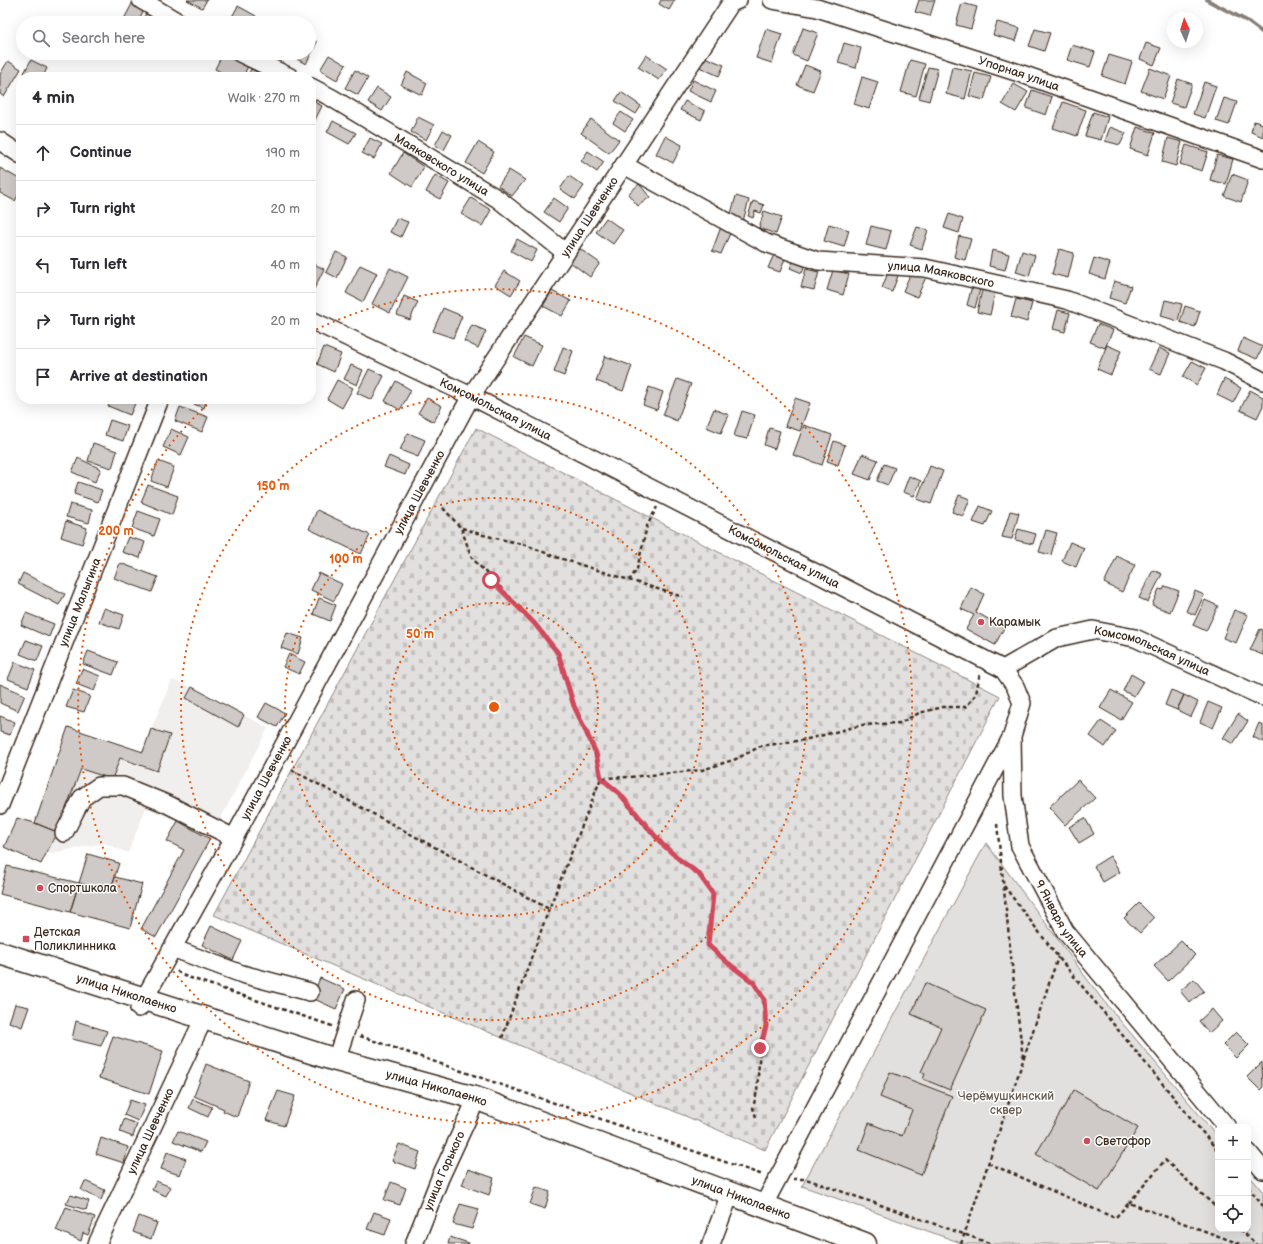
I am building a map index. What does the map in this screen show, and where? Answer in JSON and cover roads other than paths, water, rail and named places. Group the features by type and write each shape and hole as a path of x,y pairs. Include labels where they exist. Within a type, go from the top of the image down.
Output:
{"main road":[{"name":"улица Николаенко","path":"0,953 141,1004"},
{"name":"улица Николаенко","path":"0,963 473,1104"},
{"name":"улица Николаенко","path":"201,1023 336,1060 473,1104 729,1198 837,1244"},
{"name":"улица Николаенко","path":"729,1198 763,1206 865,1244"}],"street":[{"path":"141,0 168,16"},
{"name":"улица Шевченко","path":"141,1004 234,838 472,396 731,3 738,0"},
{"name":"Упорная улица","path":"772,0 816,8 1004,68 1263,159"},
{"path":"255,60 280,72"},
{"name":"Маяковского улица","path":"316,90 498,199 566,253"},
{"path":"0,142 16,152"},
{"name":"улица Маяковского","path":"624,166 766,243 818,261 926,268 1067,300 1224,361 1262,379"},
{"name":"Комсомольская улица","path":"316,322 472,396 1003,669 1058,638 1093,630 1136,638 1263,697"},
{"name":"улица Малыгина","path":"0,805 158,404"},
{"name":"9 Января улица","path":"1003,669 1015,686 1022,703 1012,736 1013,796 1020,846 1065,931 1225,1124"},
{"path":"763,1206 1012,736"},
{"path":"64,833 82,798 99,786 123,786 167,804 234,838"},
{"path":"169,954 310,992"},
{"path":"336,1060 356,1000"},
{"name":"улица Шевченко","path":"97,1244 201,1023"},
{"name":"улица Горького","path":"414,1244 440,1178 473,1104"},
{"path":"1251,1156 1263,1170"},
{"path":"711,1244 729,1198"}],"waterway":[{"name":"Карамык","path":"1207,0 1247,21 1263,33"}],"place":[{"name":"Карамык","path":"981,622"},
{"name":"Спортшкола","path":"40,888"},
{"name":"Детская Поликлинника","path":"26,939"},
{"name":"Светофор","path":"1087,1141"}],"park label":[{"name":"Черёмушкинский сквер","path":"1006,1103"}]}
